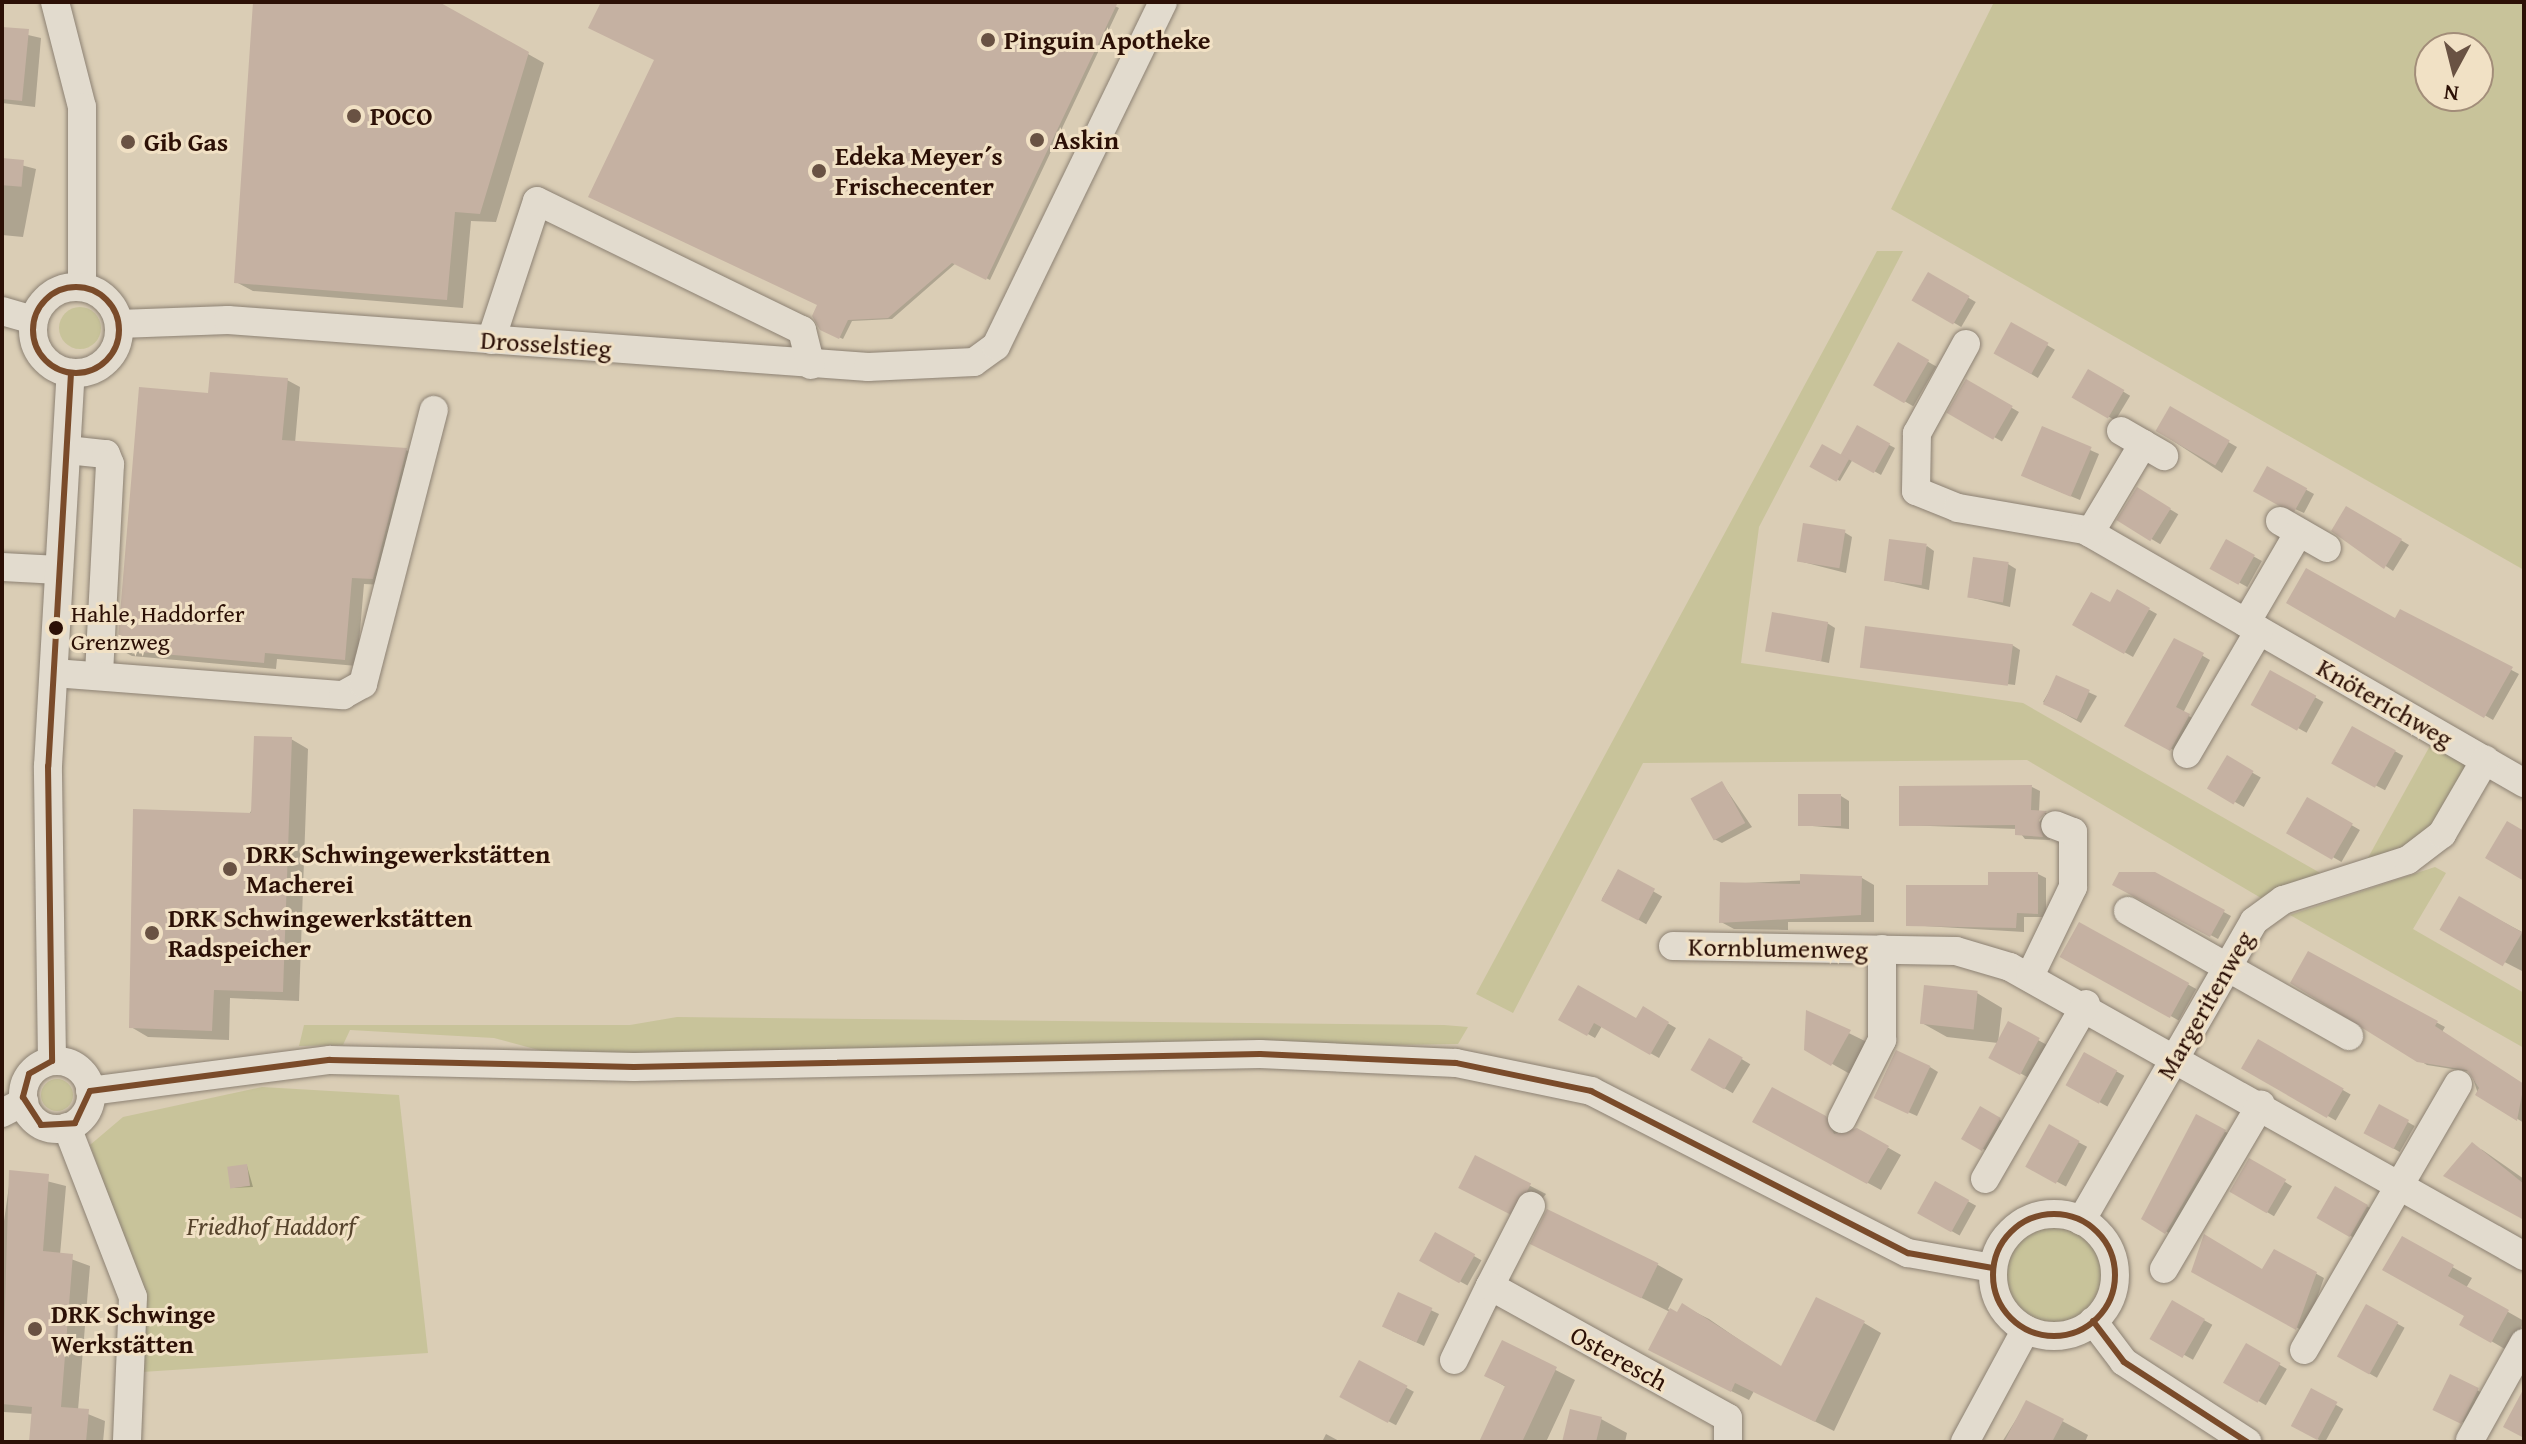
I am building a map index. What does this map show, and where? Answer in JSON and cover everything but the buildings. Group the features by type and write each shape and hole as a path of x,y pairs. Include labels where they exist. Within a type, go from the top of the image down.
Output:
{"street":[{"path":"55,2 82,107 82,287"},
{"name":"Drosselstieg","path":"119,324 226,309 491,340 811,365 974,362 996,346 1163,2"},
{"path":"491,340 537,201 802,330 811,365"},
{"path":"82,287 107,299 119,324 107,360 71,373 37,348 34,320 47,298 82,287"},
{"path":"2,311 34,320"},
{"name":"Knöterichweg","path":"1966,344 1917,433 1916,491 1958,508 2090,533 2524,783"},
{"path":"52,1061 46,959 54,673 71,373"},
{"path":"54,673 343,695 363,684 434,410"},
{"path":"2090,533 2143,443"},
{"path":"67,450 106,454 110,464 99,676"},
{"path":"2187,754 2253,627 2290,526 2327,548"},
{"path":"2,567 59,570"},
{"name":"Margeritenweg","path":"2081,1221 2254,921 2283,900 2408,860 2442,834 2485,760"},
{"path":"2030,976 2073,887 2073,832 2055,825"},
{"path":"2128,911 2349,1036"},
{"name":"Kornblumenweg","path":"1673,946 1956,951 2030,976 2176,1055 2524,1256"},
{"name":"Kornblumenweg","path":"1842,1119 1882,1040 1882,949"},
{"path":"1985,1179 2086,1004"},
{"path":"90,1091 330,1060 634,1067 1260,1054 1456,1063 1591,1091 1908,1253 1993,1268"},
{"path":"52,1061 77,1068 90,1091 84,1115 67,1127 41,1125 13,1108 29,1074 52,1061"},
{"path":"2304,1350 2458,1084"},
{"path":"2164,1269 2261,1104"},
{"path":"67,1127 133,1297 127,1442"},
{"path":"1454,1360 1531,1206"},
{"path":"2053,1215 2081,1221 2104,1240 2114,1268 2110,1297 2093,1321 2056,1336 2026,1329 2000,1304 1993,1268 2004,1241 2025,1222 2053,1215"},
{"name":"Osteresch","path":"1490,1286 1728,1418 1728,1442"},
{"path":"2093,1321 2124,1362 2247,1442"},
{"path":"1965,1442 2026,1329"},
{"path":"2470,1440 2524,1343"}],"green space":[{"path":"1994,2 2524,2 2524,570 1891,209"},
{"path":"1877,251 1903,251 1759,527 1741,663 2023,703 2322,874 2261,898 2027,760 1643,763 1513,1013 1476,994"},
{"path":"80,307 95,313 101,328 95,343 80,349 65,343 59,328 65,313"},
{"path":"2431,744 2463,761 2466,772 2436,829 2407,853 2364,865"},
{"path":"2435,867 2446,873 2413,929 2524,993 2524,1048 2290,915"},
{"path":"677,1017 1468,1027 1458,1044 568,1058 494,1038 350,1030 343,1045 299,1046 304,1025 630,1025"},
{"path":"57,1079 68,1084 73,1095 68,1106 57,1111 46,1106 41,1095 46,1084"},
{"name":"Friedhof Haddorf","path":"262,1087 399,1095 428,1353 142,1372 144,1294 90,1145 123,1117"},
{"path":"2054,1228 2072,1232 2087,1242 2097,1257 2101,1275 2097,1293 2087,1308 2072,1318 2054,1322 2036,1318 2021,1308 2011,1293 2007,1275 2011,1257 2021,1242 2036,1232"}],"transit line":[{"path":"76,287 100,294 112,306 119,330 112,354 100,366 76,373 52,366 40,354 33,330 40,306 52,294 76,287"},
{"path":"71,373 48,766 52,1061 29,1074 23,1097 41,1125 75,1123 90,1091 330,1060 634,1067 1260,1054 1456,1063 1591,1091 1908,1253 1993,1268"},
{"path":"2054,1214 2077,1219 2097,1232 2110,1252 2115,1275 2110,1298 2097,1318 2077,1331 2054,1336 2031,1331 2011,1318 1998,1298 1993,1275 1998,1252 2011,1232 2031,1219 2054,1214"},
{"path":"2093,1321 2124,1362 2247,1442"}],"place":[{"name":"Pinguin Apotheke","path":"988,40"},
{"name":"POCO","path":"354,116"},
{"name":"Askin","path":"1037,140"},
{"name":"Gib Gas","path":"128,142"},
{"name":"Edeka Meyer´s Frischecenter","path":"819,171"},
{"name":"Hahle, Haddorfer Grenzweg","path":"56,628"},
{"name":"DRK Schwingewerkstätten Macherei","path":"230,869"},
{"name":"DRK Schwingewerkstätten Radspeicher","path":"152,933"},
{"name":"DRK Schwinge Werkstätten","path":"35,1329"}]}
